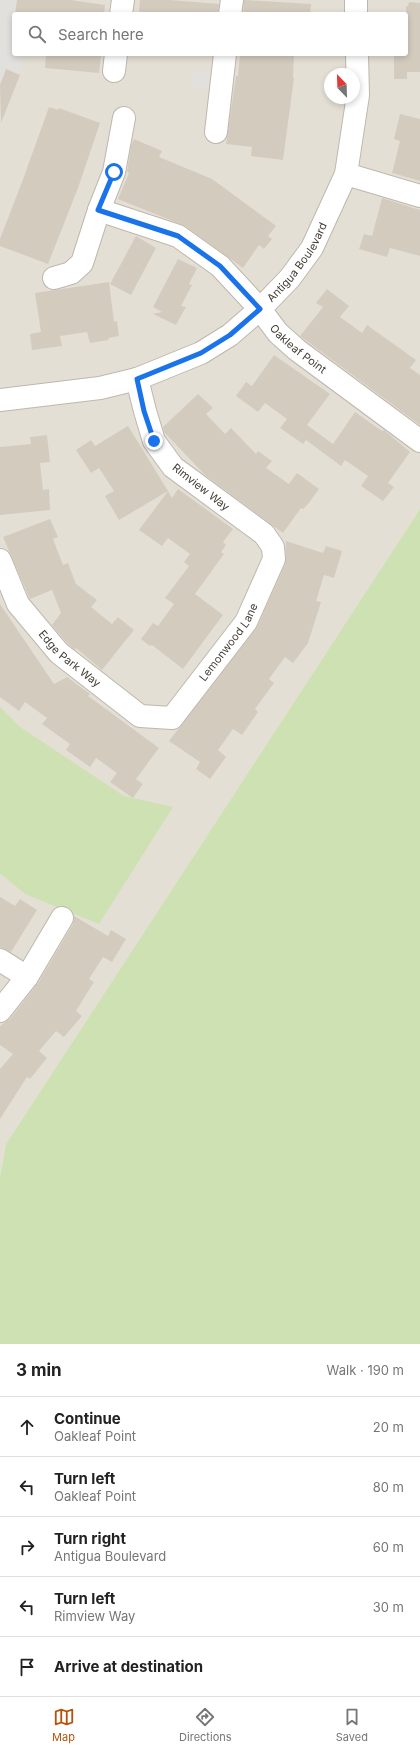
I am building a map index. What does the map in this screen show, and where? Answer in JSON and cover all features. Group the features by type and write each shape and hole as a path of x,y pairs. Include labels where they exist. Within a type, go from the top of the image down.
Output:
{"street":[{"path":"121,12 123,0"},
{"path":"230,12 232,0"},
{"path":"356,0 356,12"},
{"path":"216,132 225,56"},
{"name":"Antigua Boulevard","path":"0,400 100,388 137,379 201,353 230,335 260,309 290,278 312,248 346,174 358,95 357,56"},
{"path":"54,278 71,273 82,263 98,210 114,172 124,118"},
{"path":"346,174 413,193"},
{"name":"Oakleaf Point","path":"98,210 178,236 220,266 260,309 278,333 297,350 420,441"},
{"name":"Rimview Way","path":"137,379 144,411 154,441 173,467 264,534 273,546 274,559"},
{"name":"Lemonwood Lane","path":"172,718 246,622 274,559"},
{"name":"Edge Park Way","path":"0,560 18,604 59,653 140,716 172,718"},
{"path":"0,1011 27,977 62,918"},
{"path":"0,960 27,977"}],"shaded area":[{"path":"0,0 420,0 420,509 6,1144 0,1177"},
{"path":"0,0 32,0 30,12 12,12 12,56 24,56 22,65 0,122"},
{"path":"194,70 210,73 207,89 192,87"}],"green space":[{"path":"420,509 420,1344 0,1344 0,1177 6,1144"},
{"path":"0,707 20,727 124,796 173,807 99,924 25,894 0,873"}],"building":[{"path":"17,0 71,0 105,5 104,12 15,12"},
{"path":"140,0 170,0 219,4 218,12 139,12"},
{"path":"244,0 311,4 310,12 243,12"},
{"path":"409,2 420,3 420,72 407,72 407,79 394,79 394,56 408,56 408,12 406,12 406,6 408,6"},
{"path":"46,56 101,56 99,73 45,68"},
{"path":"240,56 294,56 294,78 283,160 251,156 252,147 226,144 236,76 238,76"},
{"path":"6,69 20,75 1,123 0,85"},
{"path":"49,107 58,110 59,108 100,123 78,188 48,264 0,246 0,239"},
{"path":"400,114 420,119 420,181 392,173 400,141 394,139"},
{"path":"134,139 162,151 159,157 212,179 276,226 268,236 272,239 264,249 259,245 243,268 185,226 118,199 129,173 127,172 131,146"},
{"path":"382,198 420,210 420,256 390,248 387,257 359,249 364,234 372,236"},
{"path":"136,236 156,248 131,295 110,284"},
{"path":"178,259 197,268 189,284 192,285 181,306 186,307 176,325 153,314 162,312 153,307"},
{"path":"109,282 114,322 117,321 119,336 108,338 109,340 90,343 87,332 60,336 62,346 32,350 30,334 41,332 35,293"},
{"path":"327,289 349,306 340,317 362,333 367,325 416,360 410,368 420,375 420,425 300,336 323,307 316,303"},
{"path":"274,355 330,394 307,425 333,444 355,412 379,429 384,430 410,452 388,483 394,487 383,501 361,486 368,476 345,460 341,466 306,440 303,444 280,428 287,419 265,403 258,412 236,396 246,382 252,386"},
{"path":"198,394 213,408 206,414 225,434 231,428 256,454 258,451 272,461 266,468 289,484 297,473 319,489 308,504 303,509 301,508 283,533 205,475 164,432 163,427"},
{"path":"128,426 168,491 119,520 105,496 114,491 99,468 91,473 76,450 91,440 95,446"},
{"path":"47,435 50,462 40,463 43,490 49,489 50,510 0,515 0,447 31,444 30,437"},
{"path":"178,489 233,529 223,542 226,545 221,552 224,554 195,594 223,615 183,669 152,645 150,646 141,639 153,623 158,626 174,604 165,598 189,566 184,562 190,554 168,538 162,546 139,530 168,491 172,498"},
{"path":"50,519 58,537 53,539 63,565 68,563 76,584 97,600 91,607 112,624 118,617 134,630 102,670 76,648 75,650 68,644 52,625 61,613 52,590 30,599 3,537"},
{"path":"286,541 323,553 326,546 342,551 334,578 324,575 316,601 321,602 308,643 293,663 285,657 269,679 274,683 255,709 258,712 242,735 233,729 218,750 226,757 210,779 196,769 200,762 169,741 257,627 285,564"},
{"path":"0,604 54,684 67,677 90,694 88,696 159,748 136,779 143,784 133,798 110,782 117,773 96,758 90,767 66,750 70,744 42,724 47,718 25,702 19,711 0,697"},
{"path":"0,897 15,906 20,899 37,910 11,952 0,947"},
{"path":"74,916 108,936 111,930 126,939 112,962 103,957 89,979 94,982 76,1011 82,1016 64,1037 56,1031 39,1051 47,1058 30,1079 27,1077 0,1119 0,1069 13,1054 0,1045 0,1026 10,1019 38,983 73,924"}],"route":[{"path":"114,172 98,210 178,236 220,266 260,309 230,335 201,353 137,379 144,411 154,441"}]}
